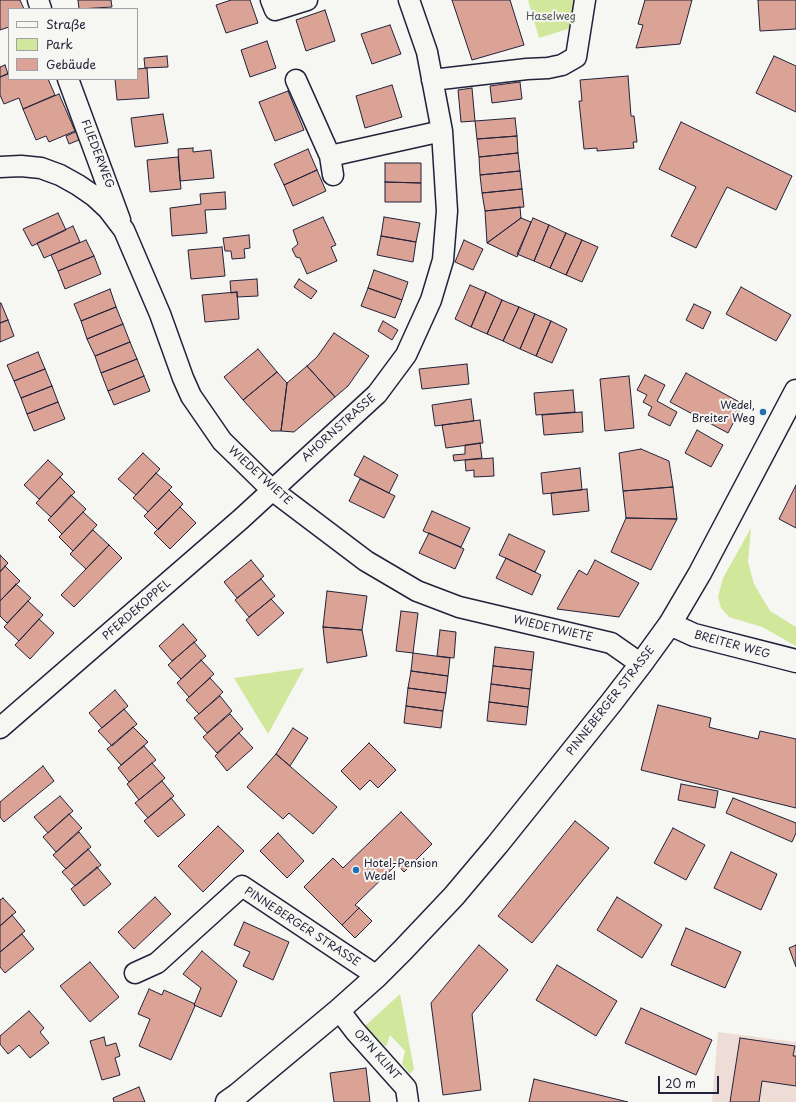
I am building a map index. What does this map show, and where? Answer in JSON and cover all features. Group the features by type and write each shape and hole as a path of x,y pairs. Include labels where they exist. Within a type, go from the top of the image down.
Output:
{"main road":[{"name":"PINNEBERGER STRASSE","path":"227,1102 377,976 454,896 497,845 641,664 670,624 700,573 796,391"},
{"name":"BREITER WEG","path":"670,624 694,635 796,661"}],"street":[{"path":"271,0 276,10 307,0"},
{"name":"AHORNSTRASSE","path":"272,490 377,394 406,355 431,300 443,260 447,211 442,131 427,52 412,6 395,0"},
{"path":"432,80 526,69 548,68 562,65 576,57 585,0"},
{"name":"FLIEDERWEG","path":"68,80 110,188 124,230"},
{"path":"296,80 332,166 442,131"},
{"name":"WIEDETWIETE","path":"0,167 21,166 41,168 78,185 94,196 108,209 124,230 160,314 191,396 222,441 272,490 366,561 418,591 459,607 611,643 641,664"},
{"name":"PFERDEKOPPEL","path":"0,728 206,551 272,490"},
{"name":"PINNEBERGER STRASSE","path":"135,973 157,963 242,886 377,976"},
{"name":"OP'N KLINT","path":"338,1010 406,1088 408,1102"}],"shaded area":[{"path":"718,1032 796,1042 796,1102 712,1102"}],"green space":[{"name":"Haselweg","path":"528,0 574,0 571,28 539,38"},
{"path":"751,528 748,562 754,584 770,611 796,627 796,646 762,627 729,617 721,608 718,597 723,578"},
{"path":"304,668 268,734 234,678"},
{"path":"400,994 414,1069 410,1074 402,1064 405,1051 390,1035 386,1047 365,1026"}],"building":[{"path":"0,0 20,0 24,8 8,8 8,27 0,30"},
{"path":"78,0 111,0 112,7 96,8 79,8"},
{"path":"231,0 250,0 258,23 226,33 216,5"},
{"path":"452,0 510,0 524,45 472,60"},
{"path":"645,0 692,0 680,44 636,48 643,25 638,24"},
{"path":"758,0 796,0 796,29 760,31"},
{"path":"325,10 335,41 306,51 296,20"},
{"path":"390,25 401,54 372,64 361,34"},
{"path":"267,41 276,68 250,77 241,50"},
{"path":"167,56 168,67 145,68 144,58"},
{"path":"774,56 796,66 796,112 756,93"},
{"path":"5,65 8,74 0,77 0,67"},
{"path":"147,68 149,98 117,100 115,80 138,80 138,69"},
{"path":"8,73 8,80 48,80 55,95 23,109 19,98 4,104 0,95 0,77"},
{"path":"628,76 631,116 634,116 637,142 633,142 634,148 597,151 597,148 584,149 579,101 582,101 580,80"},
{"path":"520,82 522,99 492,103 490,86"},
{"path":"392,85 402,117 365,128 356,96"},
{"path":"472,88 475,121 461,122 458,90"},
{"path":"288,91 304,130 275,141 259,102"},
{"path":"59,94 75,131 49,142 46,136 36,140 23,109"},
{"path":"163,114 168,143 135,147 131,118"},
{"path":"515,118 517,136 477,139 475,121"},
{"path":"681,122 792,176 776,210 727,187 696,248 671,236 696,187 659,169"},
{"path":"80,130 84,138 69,144 66,136"},
{"path":"517,136 518,153 479,157 477,139"},
{"path":"193,148 193,152 211,150 214,178 180,181 178,149"},
{"path":"308,149 317,170 284,185 274,164"},
{"path":"518,153 520,171 480,175 479,157"},
{"path":"178,157 181,189 150,192 147,160"},
{"path":"385,163 421,163 421,183 385,182"},
{"path":"317,170 326,191 293,206 284,185"},
{"path":"520,171 522,189 482,193 480,175"},
{"path":"385,182 421,183 421,202 385,202"},
{"path":"522,189 524,207 485,211 482,193"},
{"path":"225,192 226,209 205,210 207,233 172,236 170,208 201,204 200,194"},
{"path":"520,207 521,218 487,243 485,211"},
{"path":"58,213 66,230 32,246 23,229"},
{"path":"323,217 336,245 331,247 337,261 307,274 300,258 296,257 292,249 298,244 293,230"},
{"path":"384,217 420,223 416,242 381,236"},
{"path":"521,218 531,222 517,257 487,243"},
{"path":"533,218 549,225 534,261 517,254"},
{"path":"549,225 566,233 550,268 534,261"},
{"path":"73,226 80,242 44,258 37,243"},
{"path":"566,233 582,240 566,275 550,268"},
{"path":"249,235 250,248 244,249 245,258 232,259 231,251 225,251 223,238"},
{"path":"381,236 416,242 413,262 377,255"},
{"path":"86,240 94,256 58,271 51,255"},
{"path":"464,240 483,249 473,270 455,262"},
{"path":"582,240 598,247 582,282 566,275"},
{"path":"222,247 225,276 191,279 188,250"},
{"path":"94,256 101,274 65,289 58,271"},
{"path":"374,270 408,282 402,300 368,288"},
{"path":"257,279 258,296 237,297 237,292 231,293 230,281"},
{"path":"299,279 317,291 311,299 294,287"},
{"path":"470,285 486,292 471,327 455,319"},
{"path":"741,287 791,315 776,341 726,314"},
{"path":"368,288 402,300 395,318 361,306"},
{"path":"110,289 116,307 81,321 74,304"},
{"path":"237,292 239,319 205,322 202,295"},
{"path":"486,292 502,300 487,334 471,327"},
{"path":"502,300 519,307 503,341 487,334"},
{"path":"0,303 8,320 0,323"},
{"path":"694,304 711,312 703,329 686,320"},
{"path":"116,307 123,324 87,339 81,321"},
{"path":"519,307 535,314 520,349 503,341"},
{"path":"535,314 551,321 536,356 520,349"},
{"path":"8,320 14,336 0,342 0,323"},
{"path":"383,321 398,330 392,340 378,331"},
{"path":"551,321 567,329 552,363 536,356"},
{"path":"123,324 130,342 95,356 87,339"},
{"path":"334,333 369,356 348,386 335,397 307,366 317,357"},
{"path":"130,342 137,359 101,373 95,356"},
{"path":"258,349 277,372 243,400 224,377"},
{"path":"38,352 45,369 14,381 7,365"},
{"path":"137,359 144,376 108,391 101,373"},
{"path":"467,364 469,384 422,389 419,369"},
{"path":"307,366 335,397 294,432 281,431 287,383"},
{"path":"45,369 52,386 21,398 14,381"},
{"path":"277,372 287,383 281,431 271,431 243,400"},
{"path":"686,373 743,404 728,433 670,402"},
{"path":"645,375 665,385 657,401 677,412 670,426 648,415 652,407 643,402 647,395 637,390"},
{"path":"144,376 150,391 114,405 108,391"},
{"path":"629,376 634,428 605,431 600,379"},
{"path":"52,386 58,402 27,414 21,398"},
{"path":"573,390 575,412 536,415 534,393"},
{"path":"471,399 474,421 435,426 432,405"},
{"path":"58,402 65,419 34,431 27,414"},
{"path":"582,412 583,432 544,435 542,415"},
{"path":"480,420 483,443 446,448 442,425"},
{"path":"697,430 723,445 711,467 685,453"},
{"path":"480,443 482,458 454,461 453,455 465,454 465,445"},
{"path":"641,449 669,461 673,487 623,491 619,453"},
{"path":"143,453 160,469 136,495 118,479"},
{"path":"364,456 398,475 389,493 354,475"},
{"path":"493,458 494,476 474,477 474,470 466,471 465,460"},
{"path":"48,460 63,474 39,499 24,485"},
{"path":"580,468 582,490 543,494 541,473"},
{"path":"156,473 172,487 148,512 133,498"},
{"path":"60,477 75,492 51,517 36,503"},
{"path":"360,479 395,496 384,518 349,501"},
{"path":"796,485 796,528 779,519"},
{"path":"673,487 677,519 626,518 623,491"},
{"path":"587,489 589,511 553,515 551,493"},
{"path":"169,490 183,504 158,530 144,516"},
{"path":"71,495 86,509 62,534 48,520"},
{"path":"180,507 196,523 170,549 154,533"},
{"path":"432,511 470,528 461,547 423,531"},
{"path":"83,512 97,525 73,551 59,537"},
{"path":"626,518 677,519 651,570 611,552"},
{"path":"93,530 109,545 86,569 70,554"},
{"path":"429,533 464,549 455,569 419,553"},
{"path":"509,534 545,551 535,572 499,555"},
{"path":"109,545 122,558 74,607 61,595"},
{"path":"0,555 8,563 0,572"},
{"path":"506,558 541,575 532,595 496,578"},
{"path":"251,560 264,576 237,598 224,582"},
{"path":"595,560 639,583 619,617 557,609 579,570 587,575"},
{"path":"5,566 20,581 0,601 0,572"},
{"path":"261,579 275,596 249,617 235,600"},
{"path":"16,584 31,598 7,623 0,616 0,601"},
{"path":"327,591 367,596 362,630 323,627"},
{"path":"271,599 284,613 258,636 246,620"},
{"path":"28,601 43,615 19,641 4,627"},
{"path":"401,611 418,613 413,653 396,651"},
{"path":"39,619 54,633 30,659 15,645"},
{"path":"183,624 197,640 172,661 159,646"},
{"path":"323,627 362,630 367,656 327,663"},
{"path":"440,630 456,632 454,658 437,656"},
{"path":"194,642 206,656 181,679 168,665"},
{"path":"495,647 534,652 532,670 493,666"},
{"path":"413,653 450,658 448,676 411,671"},
{"path":"201,660 214,674 189,697 177,683"},
{"path":"493,666 532,670 530,689 491,684"},
{"path":"411,671 448,676 446,693 408,688"},
{"path":"210,678 223,692 199,714 186,700"},
{"path":"491,684 530,689 528,707 489,702"},
{"path":"408,688 446,693 443,711 406,706"},
{"path":"115,690 128,706 102,728 89,713"},
{"path":"220,696 232,711 207,733 194,718"},
{"path":"489,702 528,707 526,725 487,721"},
{"path":"658,705 711,718 709,727 712,728 758,739 760,731 796,739 796,808 641,770"},
{"path":"406,706 443,711 441,728 404,723"},
{"path":"124,709 137,724 112,746 98,731"},
{"path":"230,714 243,729 217,753 203,737"},
{"path":"133,727 148,742 121,765 107,749"},
{"path":"293,728 308,738 290,766 276,754"},
{"path":"239,733 253,748 227,771 215,756"},
{"path":"369,743 396,770 378,788 370,780 360,790 341,771"},
{"path":"144,746 156,760 129,782 118,768"},
{"path":"276,754 337,807 313,834 289,813 283,819 247,787"},
{"path":"152,763 165,778 139,800 127,784"},
{"path":"43,766 54,781 4,822 0,817 0,802"},
{"path":"162,781 174,796 148,818 135,803"},
{"path":"681,784 718,791 715,808 678,800"},
{"path":"60,796 73,811 48,833 34,817"},
{"path":"171,798 185,815 158,837 144,821"},
{"path":"733,798 796,823 796,833 792,842 726,813"},
{"name":"Hotel-Pension Wedel","path":"401,812 432,844 404,872 397,864 355,905 359,908 342,925 304,887 333,858 343,868"},
{"path":"69,814 82,828 56,852 43,837"},
{"path":"575,821 609,848 532,943 498,916"},
{"path":"218,826 244,851 203,892 178,866"},
{"path":"673,828 705,845 686,880 654,863"},
{"path":"79,832 91,847 66,869 53,855"},
{"path":"278,833 304,861 287,878 260,851"},
{"path":"88,849 101,865 75,886 62,872"},
{"path":"731,852 777,874 761,910 714,888"},
{"path":"97,867 111,884 84,906 71,889"},
{"path":"155,897 171,914 134,949 118,932"},
{"path":"617,897 662,925 642,958 597,930"},
{"path":"3,898 16,912 0,926 0,900"},
{"path":"359,908 372,921 355,938 342,925"},
{"path":"12,915 25,931 0,952 0,926"},
{"path":"244,922 289,942 273,980 243,966 250,952 234,945"},
{"path":"686,928 741,952 725,988 671,965"},
{"path":"22,934 34,949 5,973 0,967 0,952"},
{"path":"479,945 508,970 472,1014 481,1090 443,1095 431,1003"},
{"path":"796,945 796,967 789,948"},
{"path":"202,951 237,981 221,1017 194,1005 201,988 183,974"},
{"path":"90,962 119,997 90,1022 60,986"},
{"path":"557,965 617,1001 596,1036 536,1000"},
{"path":"149,989 162,995 164,990 195,1004 171,1060 139,1046 150,1019 138,1014"},
{"path":"641,1008 712,1040 696,1075 625,1043"},
{"path":"29,1011 44,1028 40,1032 49,1043 30,1058 19,1045 8,1054 0,1044 0,1036"},
{"path":"104,1037 106,1046 116,1043 120,1056 115,1058 120,1075 102,1080 90,1041"},
{"path":"740,1038 795,1046 793,1056 796,1056 796,1086 762,1081 759,1102 730,1102"},
{"path":"366,1068 370,1102 334,1102 330,1073"},
{"path":"534,1079 628,1102 529,1102"},
{"path":"139,1087 145,1102 114,1102 113,1098"}],"place":[{"name":"Wedel, Breiter Weg","path":"763,412"},
{"name":"Hotel-Pension Wedel","path":"356,870"}]}
